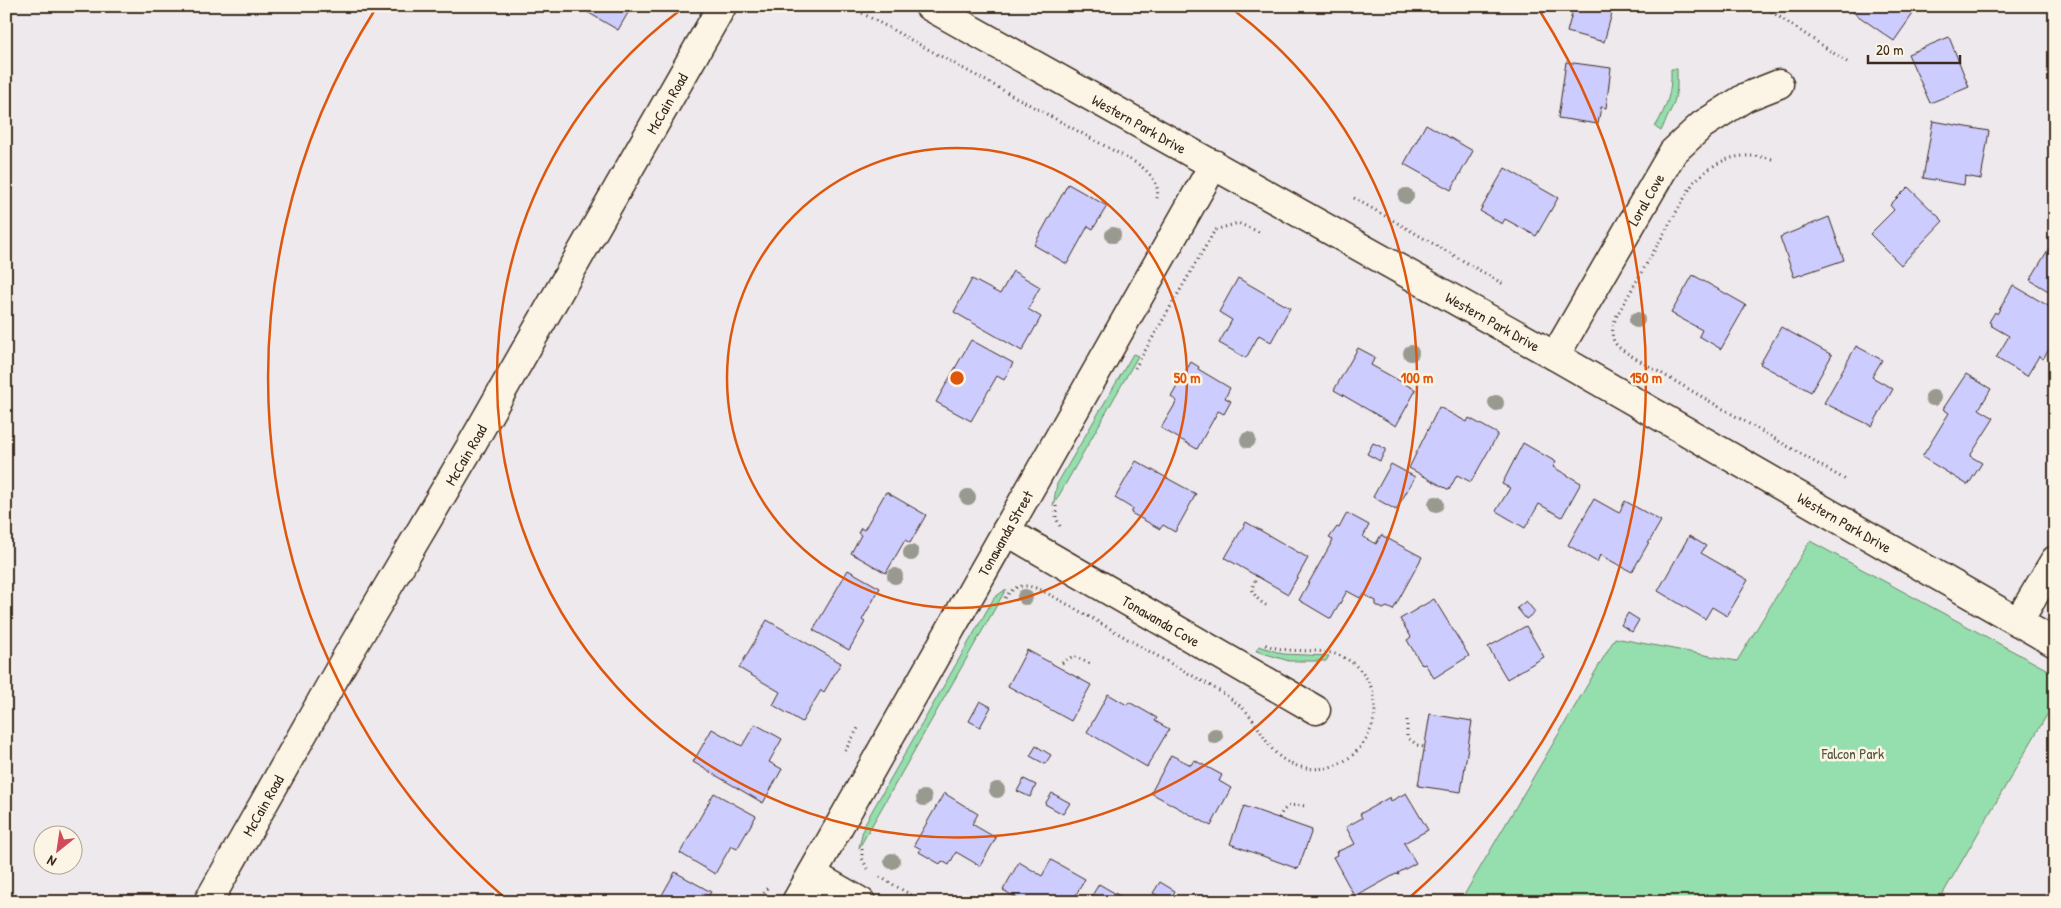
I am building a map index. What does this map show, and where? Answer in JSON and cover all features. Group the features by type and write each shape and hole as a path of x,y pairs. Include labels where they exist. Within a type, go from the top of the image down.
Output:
{"street":[{"name":"McCain Road","path":"208,902 343,663 469,449 722,6"},
{"name":"Western Park Drive","path":"929,6 1555,356 2055,643"},
{"name":"Loral Cove","path":"1555,356 1673,152 1702,125 1746,97 1779,84"},
{"name":"Tonawanda Street","path":"796,902 1214,164"},
{"name":"Tonawanda Cove","path":"1006,531 1316,710"},
{"path":"2018,622 2055,560"},
{"path":"812,874 860,902"}],"path":[{"path":"765,12 770,6"},
{"path":"849,6 1138,164 1148,172 1158,189 1158,197 1154,206"},
{"path":"1763,6 1847,62"},
{"path":"1772,159 1747,154 1733,157 1712,167 1693,183 1616,317 1611,333 1613,341 1619,348 1846,480"},
{"path":"1354,198 1505,285"},
{"path":"1257,576 1252,588 1254,595 1259,601 1269,607"},
{"path":"1062,663 1073,656 1091,664"},
{"path":"1407,720 1407,737 1417,745 1424,747"},
{"path":"840,759 859,725"},
{"path":"1279,818 1284,808 1290,805 1308,806"},
{"path":"759,902 771,881"}],"green space":[{"path":"1671,69 1677,69 1677,88 1674,103 1661,131 1655,127 1668,99 1671,85"},
{"path":"1133,354 1138,356 1053,506 1057,484"},
{"name":"Falcon Park","path":"1810,541 2055,674 2055,701 1938,902 1460,902 1615,638 1737,661"},
{"path":"1006,589 859,848 864,825 994,598"},
{"path":"1259,646 1283,654 1329,656 1326,661 1289,661 1256,651"}],"building":[{"path":"577,6 632,6 618,30"},
{"path":"1574,6 1614,6 1604,42 1567,32"},
{"path":"1848,6 1915,6 1917,8 1894,41 1847,8"},
{"path":"1949,37 1969,87 1930,103 1908,54"},
{"path":"1566,62 1611,68 1606,108 1601,107 1598,124 1558,118"},
{"path":"1933,121 1989,131 1981,179 1965,176 1964,185 1923,178"},
{"path":"1426,124 1473,151 1451,190 1404,164"},
{"path":"1505,168 1558,198 1536,236 1505,219 1502,224 1480,211"},
{"path":"1068,184 1107,206 1093,229 1088,226 1067,264 1034,245"},
{"path":"1908,187 1943,221 1901,265 1870,234 1894,210 1890,205"},
{"path":"1829,217 1844,260 1794,277 1780,237"},
{"path":"2055,238 2055,295 2030,280"},
{"path":"1013,271 1040,287 1028,309 1041,317 1022,351 954,312 972,279 1000,294"},
{"path":"1693,275 1746,305 1721,349 1699,336 1702,330 1671,313"},
{"path":"1238,278 1290,308 1271,342 1259,335 1246,358 1219,343 1232,320 1219,312"},
{"path":"2013,285 2055,310 2049,324 2055,327 2053,335 2055,340 2043,359 2039,356 2027,376 1996,358 2009,336 1990,325 1991,323 1989,322 1995,312 1997,314"},
{"path":"1781,327 1832,355 1811,392 1760,364"},
{"path":"971,340 1013,363 1004,380 997,376 971,421 936,402"},
{"path":"1856,346 1882,360 1872,377 1893,389 1872,426 1824,403"},
{"path":"1358,348 1375,357 1371,365 1416,390 1396,426 1334,390"},
{"path":"1191,362 1199,367 1198,369 1230,388 1225,398 1231,401 1224,414 1218,411 1197,449 1161,428 1177,401 1171,397"},
{"path":"1966,374 1991,389 1979,409 1994,418 1970,456 1982,463 1968,485 1922,457 1949,413 1943,409"},
{"path":"1439,407 1467,422 1469,418 1498,434 1471,482 1457,475 1449,490 1409,468"},
{"path":"1373,443 1386,449 1380,461 1367,454"},
{"path":"1523,443 1556,462 1553,467 1581,483 1562,517 1539,504 1525,528 1496,511 1510,488 1502,484"},
{"path":"1136,461 1196,494 1175,532 1163,525 1160,529 1131,513 1133,509 1115,498"},
{"path":"1391,464 1415,477 1396,510 1373,497"},
{"path":"886,492 926,515 910,543 905,540 886,573 851,553 861,535 858,533 861,528 864,530"},
{"path":"1594,499 1619,513 1625,501 1661,521 1632,572 1600,555 1597,562 1568,545"},
{"path":"1347,513 1369,525 1363,537 1376,544 1381,535 1422,557 1393,610 1387,607 1383,609 1376,605 1376,601 1363,594 1360,598 1347,591 1331,619 1299,600 1333,540 1329,538 1337,527 1339,528"},
{"path":"1246,522 1308,558 1288,594 1225,558"},
{"path":"1689,536 1706,546 1701,553 1748,580 1727,616 1712,607 1705,619 1658,591"},
{"path":"848,570 880,588 862,620 865,622 849,650 813,630"},
{"path":"1434,599 1469,656 1434,678 1425,664 1422,665 1407,640 1411,637 1400,619"},
{"path":"1526,601 1535,612 1526,619 1517,608"},
{"path":"1628,613 1639,620 1632,632 1621,625"},
{"path":"767,620 841,663 824,692 821,690 802,722 773,705 780,692 739,668"},
{"path":"1526,626 1544,657 1507,679 1488,647"},
{"path":"1027,650 1091,685 1071,721 1008,686"},
{"path":"1108,694 1127,705 1129,702 1157,718 1155,721 1169,729 1147,767 1087,732"},
{"path":"980,701 991,707 980,727 969,721"},
{"path":"1430,714 1472,721 1461,792 1418,786"},
{"path":"755,724 782,739 769,762 782,769 763,803 693,762 712,729 742,746"},
{"path":"1036,746 1051,755 1045,764 1030,756"},
{"path":"1171,755 1191,765 1194,760 1222,775 1219,781 1231,788 1211,826 1151,793"},
{"path":"1024,779 1036,785 1030,797 1017,791"},
{"path":"714,793 756,816 737,849 731,846 715,874 680,853"},
{"path":"944,793 978,814 972,824 996,838 980,866 956,852 949,865 942,861 940,864 919,852 921,849 914,845"},
{"path":"1052,793 1070,803 1063,814 1045,804"},
{"path":"1406,793 1428,830 1404,843 1416,863 1398,873 1399,875 1396,874 1355,897 1333,857 1337,855 1336,852 1355,844 1346,827 1362,818 1360,814 1390,797 1391,801"},
{"path":"1244,806 1312,830 1298,869 1230,844"},
{"path":"1051,860 1085,879 1072,902 1023,902 1003,890 1019,862 1042,876"},
{"path":"675,872 711,892 705,902 658,902"},
{"path":"1160,882 1175,891 1169,902 1153,893"},
{"path":"1099,884 1130,902 1088,902"}]}
